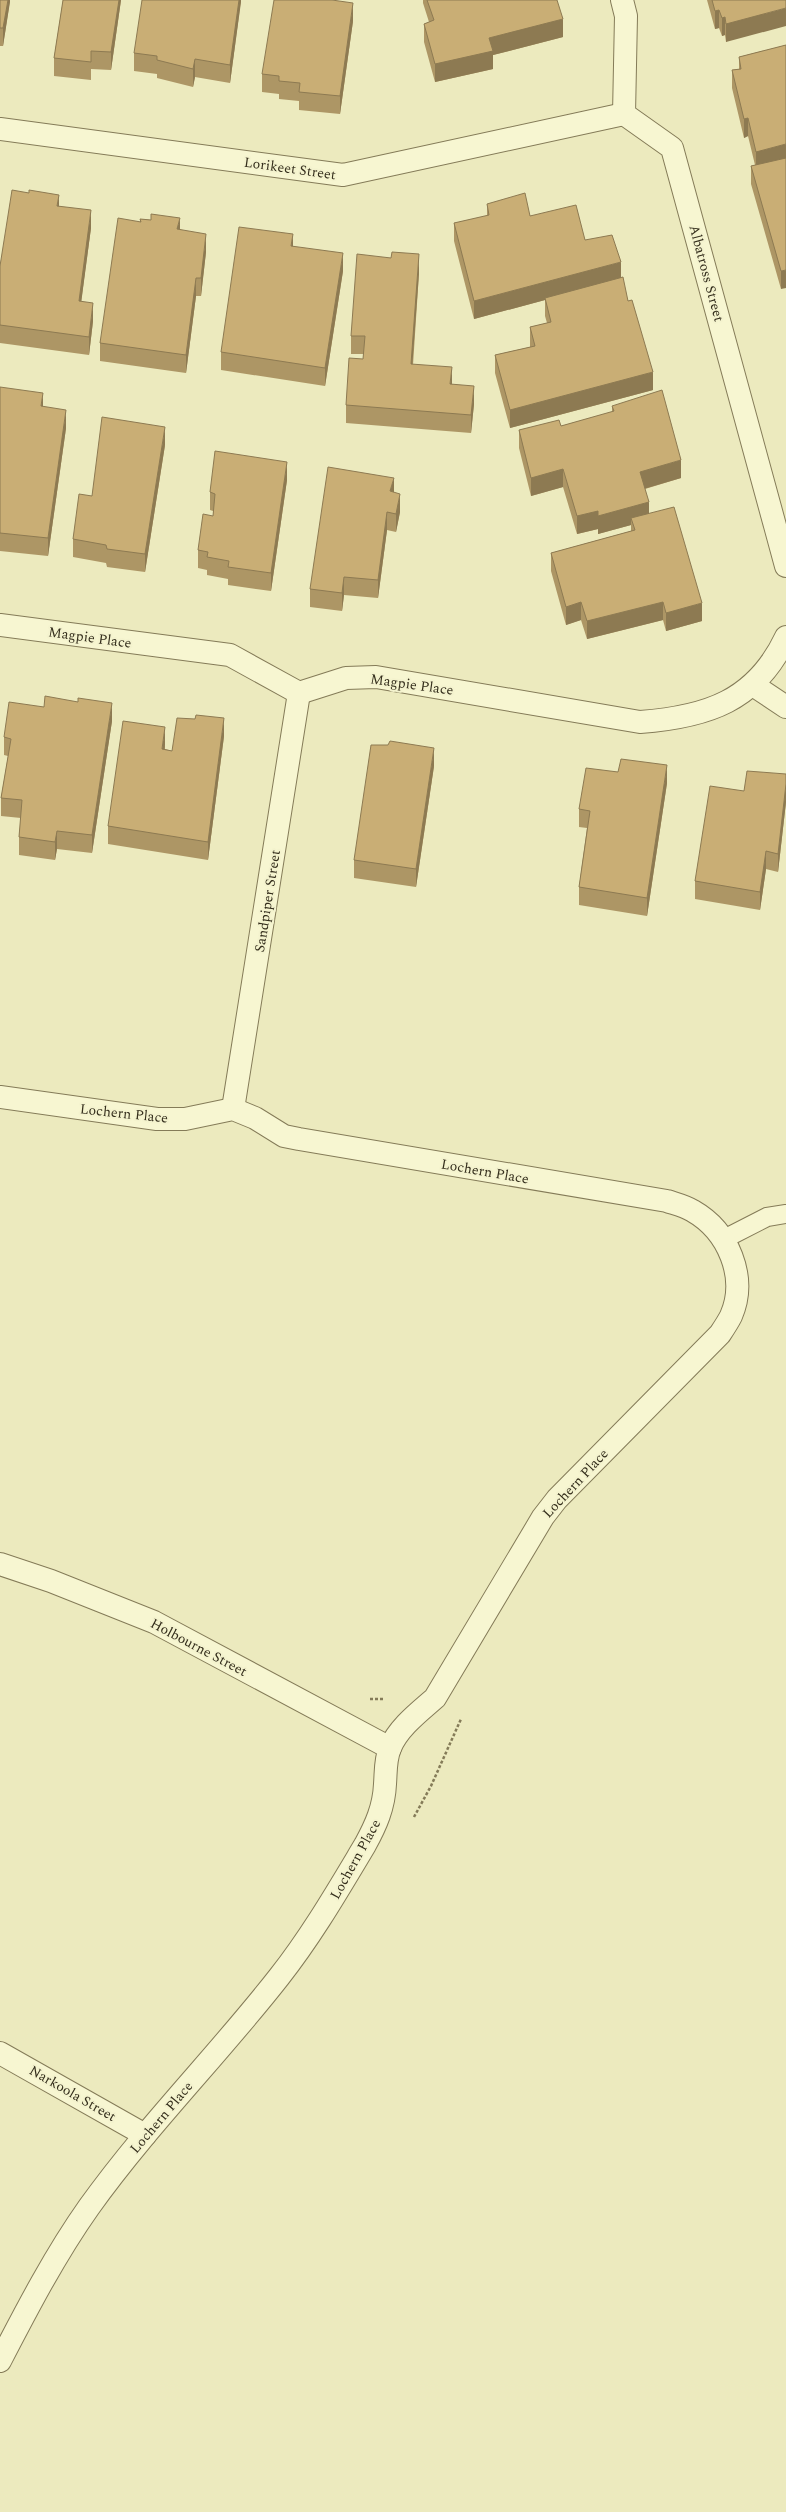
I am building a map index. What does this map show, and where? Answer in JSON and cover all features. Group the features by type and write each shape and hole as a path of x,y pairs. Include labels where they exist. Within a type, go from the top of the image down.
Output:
{"street":[{"path":"622,0 626,16 624,114"},
{"name":"Lorikeet Street","path":"0,129 343,175 624,114"},
{"name":"Albatross Street","path":"624,114 672,148 786,566"},
{"name":"Magpie Place","path":"0,625 230,655 299,693 346,678 376,677 640,722 675,720 714,708 753,685"},
{"path":"786,637 776,658 753,685 786,707"},
{"name":"Sandpiper Street","path":"234,1109 299,693"},
{"name":"Lochern Place","path":"0,1097 157,1119 185,1119 234,1109 255,1118 284,1136 667,1201 692,1210 710,1223 724,1239 733,1258 737,1278 736,1296 732,1316 720,1334 557,1499 543,1518 435,1698 410,1720 390,1748 386,1763 382,1810 375,1828 328,1908 281,1975 145,2135 88,2208 37,2290 0,2361"},
{"name":"Holbourne Street","path":"0,1564 51,1580 154,1622 390,1748"},
{"name":"Narkoola Street","path":"0,2053 145,2135"}],"lane":[{"path":"724,1239 767,1217 786,1214"}],"path":[{"path":"368,1700 388,1698"},
{"path":"413,1819 431,1786 463,1714"}],"building":[{"path":"0,0 8,0 3,28 0,28"},
{"path":"63,0 119,0 111,52 91,51 91,62 54,58"},
{"path":"142,0 239,0 230,65 195,59 193,69 157,60 157,56 134,53"},
{"path":"274,0 332,0 353,3 340,96 299,92 300,83 279,81 279,76 262,74"},
{"path":"427,0 557,0 563,19 489,38 493,51 435,64 424,24 434,20"},
{"path":"712,0 786,0 786,8 726,24 725,17 722,18 719,10 715,11"},
{"path":"786,45 786,144 756,152 748,118 744,119 732,70 741,69 739,57"},
{"path":"786,158 786,270 781,271 751,166"},
{"path":"12,190 29,193 29,190 59,195 57,206 91,210 79,301 93,303 89,337 0,325 0,266"},
{"path":"525,193 530,216 576,205 585,240 612,235 621,262 474,301 454,223 489,215 487,204"},
{"path":"151,214 180,218 177,229 206,234 201,278 196,278 186,355 100,343 118,218 141,222 140,219 151,220"},
{"path":"239,227 293,234 291,246 343,253 325,368 221,352"},
{"path":"392,252 419,254 411,364 452,367 450,384 474,386 471,415 346,405 349,358 363,359 365,336 351,336 357,254 391,258"},
{"path":"623,277 628,301 632,300 653,372 510,410 495,355 535,346 530,327 551,322 545,298"},
{"path":"0,387 43,393 41,406 66,410 48,538 0,533"},
{"path":"662,390 681,460 640,472 649,502 598,516 598,511 577,516 563,469 531,478 519,430 559,420 561,426 614,411 612,406"},
{"path":"102,417 165,427 145,554 107,549 106,545 73,539 79,494 92,496"},
{"path":"215,451 287,462 271,573 228,567 229,561 207,557 208,552 198,550 203,514 213,516 215,494 210,492"},
{"path":"328,467 394,478 390,491 400,494 396,514 387,512 378,580 344,577 342,593 310,589"},
{"path":"674,507 702,603 666,613 663,602 587,621 581,602 566,607 551,553 635,530 631,518"},
{"path":"45,696 78,702 78,698 112,703 92,835 57,831 55,842 19,837 22,800 1,798 11,739 4,737 9,702 44,707"},
{"path":"196,715 224,718 208,842 108,826 123,721 165,727 162,749 172,751 177,718 195,719"},
{"path":"390,741 434,748 416,869 354,860 371,745 388,745"},
{"path":"621,759 667,765 647,898 579,887 590,811 579,809 586,768 618,772"},
{"path":"747,771 786,774 778,854 766,851 760,892 695,881 710,786 744,791"}]}
